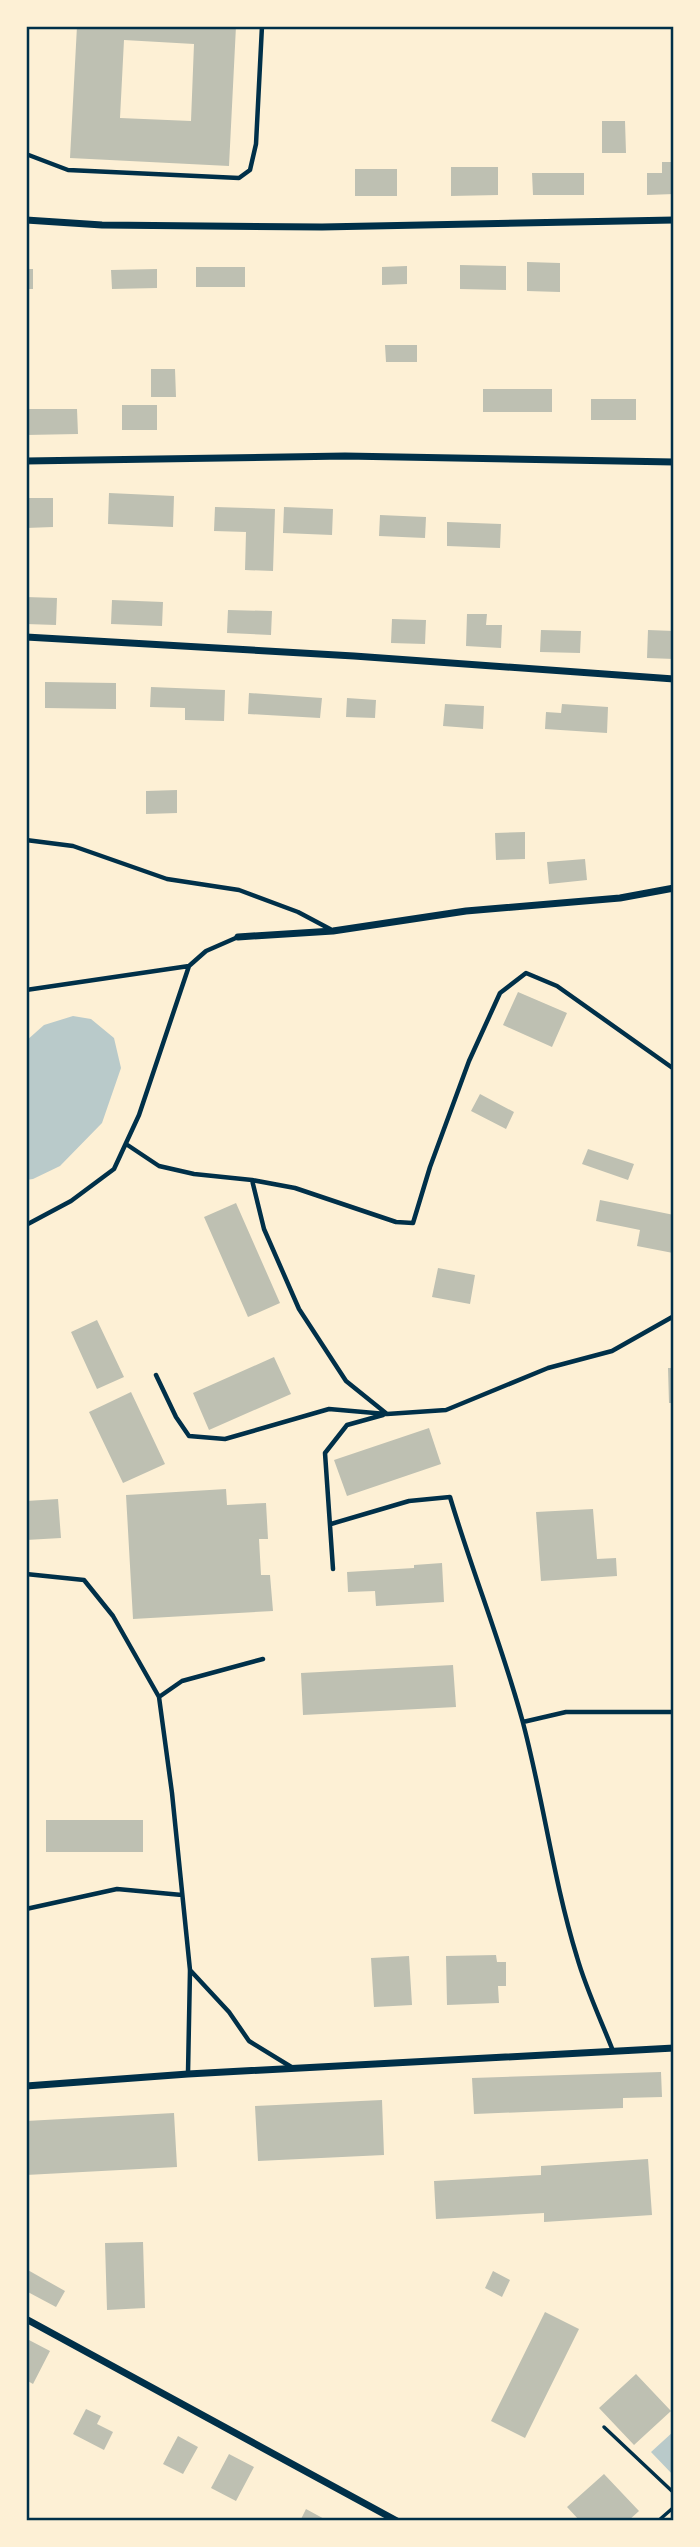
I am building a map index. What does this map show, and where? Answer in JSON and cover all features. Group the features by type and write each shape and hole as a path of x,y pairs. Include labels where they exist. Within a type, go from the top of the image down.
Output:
{"street":[{"path":"26,220 102,225 322,227 674,220"},
{"path":"26,461 345,456 674,462"},
{"path":"26,637 354,656 674,679"},
{"path":"238,937 333,931 466,911 620,898 674,888"},
{"path":"26,2086 188,2074 674,2048"},
{"path":"26,2319 397,2521"}],"lane":[{"path":"26,154 68,170 239,178 250,170 256,144 262,26"},
{"path":"26,840 73,846 167,879 239,890 298,912 333,931"},
{"path":"26,1225 71,1201 114,1169 139,1115 189,966 206,951 238,937"},
{"path":"26,990 189,966"},
{"path":"126,1144 159,1166 194,1174 296,1188 396,1222 413,1223 430,1167 469,1061 500,993 526,973 557,986 674,1069"},
{"path":"252,1180 264,1229 299,1309 346,1381 387,1414"},
{"path":"156,1375 176,1417 189,1436 225,1439 329,1409 387,1414 446,1410 548,1368 612,1351 674,1316"},
{"path":"333,1569 325,1453 347,1425 387,1414"},
{"path":"331,1524 410,1501 450,1496 468,1558 499,1640 523,1722 548,1843 577,1958 613,2052"},
{"path":"26,1574 84,1580 113,1616 159,1697 190,1970 188,2074"},
{"path":"159,1697 182,1681 263,1659"},
{"path":"523,1722 566,1712 674,1713"},
{"path":"26,1909 117,1889 182,1895"},
{"path":"190,1970 229,2012 249,2041 294,2069"}],"path":[{"path":"604,2427 674,2493"},
{"path":"658,2521 674,2507"}],"shaded area":[{"path":"73,1016 91,1019 114,1038 121,1068 102,1123 60,1166 26,1180 26,1041 44,1025"},
{"path":"674,2431 674,2476 651,2452"}],"building":[{"path":"77,26 236,26 229,166 70,158","holes":["124,40 194,44 191,121 120,118"]},
{"path":"602,121 625,121 626,153 602,153"},
{"path":"662,162 674,162 674,194 647,195 647,173 662,173"},
{"path":"451,167 498,167 498,195 451,196"},
{"path":"355,169 397,169 397,196 355,196"},
{"path":"532,173 584,173 584,195 533,195"},
{"path":"527,262 560,263 560,292 527,291"},
{"path":"460,265 506,266 506,290 460,289"},
{"path":"407,266 407,284 382,285 382,267"},
{"path":"196,267 245,267 245,287 196,287"},
{"path":"26,269 33,269 33,289 26,289"},
{"path":"157,269 157,288 112,289 111,270"},
{"path":"385,345 417,345 417,362 386,362"},
{"path":"151,369 175,369 176,397 151,397"},
{"path":"483,389 552,389 552,412 483,412"},
{"path":"591,399 636,399 636,420 591,420"},
{"path":"122,405 157,405 157,430 122,430"},
{"path":"26,409 77,409 78,434 26,435"},
{"path":"109,493 174,496 173,527 108,524"},
{"path":"26,498 53,498 53,527 26,528"},
{"path":"215,507 275,509 273,571 245,570 246,532 214,531"},
{"path":"284,507 333,509 332,535 283,533"},
{"path":"380,515 426,517 425,538 379,536"},
{"path":"447,522 501,524 500,548 447,546"},
{"path":"26,597 57,598 56,625 26,624"},
{"path":"112,600 163,602 162,626 111,624"},
{"path":"228,610 272,611 271,635 227,633"},
{"path":"467,614 487,614 486,625 502,625 501,648 466,646"},
{"path":"392,619 426,620 425,644 391,643"},
{"path":"541,630 581,631 580,653 540,652"},
{"path":"648,630 674,631 674,659 647,658"},
{"path":"45,682 116,683 116,709 45,708"},
{"path":"151,687 225,690 224,721 185,720 185,708 150,707"},
{"path":"249,693 322,698 320,718 248,714"},
{"path":"347,698 376,700 375,718 346,717"},
{"path":"445,704 484,706 483,729 443,726"},
{"path":"562,704 608,707 607,733 545,729 546,712 561,713"},
{"path":"177,790 177,813 146,814 146,791"},
{"path":"525,832 525,859 496,860 495,833"},
{"path":"585,859 587,880 549,884 547,862"},
{"path":"518,992 567,1013 552,1047 503,1025"},
{"path":"480,1094 514,1112 506,1129 471,1111"},
{"path":"588,1149 634,1164 628,1180 582,1164"},
{"path":"600,1200 674,1215 673,1253 637,1246 640,1230 596,1221"},
{"path":"236,1203 280,1303 248,1317 204,1217"},
{"path":"438,1268 475,1275 470,1304 432,1297"},
{"path":"97,1320 124,1377 97,1389 71,1332"},
{"path":"274,1357 291,1394 209,1430 193,1393"},
{"path":"668,1368 674,1368 674,1403 669,1403"},
{"path":"131,1392 165,1464 123,1483 89,1412"},
{"path":"429,1428 441,1464 347,1496 334,1460"},
{"path":"226,1489 227,1505 266,1503 268,1539 259,1539 261,1575 270,1575 273,1611 133,1619 126,1495"},
{"path":"58,1499 61,1538 26,1540 26,1501"},
{"path":"593,1509 597,1559 616,1558 617,1576 541,1581 536,1512"},
{"path":"442,1563 444,1602 376,1606 375,1591 348,1592 347,1572 414,1568 414,1565"},
{"path":"453,1665 456,1707 303,1715 301,1673"},
{"path":"46,1820 143,1820 143,1852 46,1852"},
{"path":"496,1955 497,1962 506,1962 506,1986 498,1986 499,2003 447,2005 446,1956"},
{"path":"409,1956 412,2005 374,2007 371,1958"},
{"path":"661,2072 662,2097 623,2098 623,2108 474,2114 472,2078"},
{"path":"382,2100 384,2155 258,2161 255,2106"},
{"path":"174,2113 177,2167 26,2175 26,2121"},
{"path":"648,2159 652,2215 544,2222 544,2213 436,2219 434,2181 541,2175 541,2166"},
{"path":"143,2242 145,2308 107,2310 105,2243"},
{"path":"26,2269 65,2291 56,2307 26,2291"},
{"path":"493,2271 510,2280 502,2297 485,2288"},
{"path":"545,2312 579,2329 525,2438 491,2421"},
{"path":"29,2340 50,2351 33,2384 26,2380 26,2345"},
{"path":"636,2374 671,2411 634,2445 599,2408"},
{"path":"86,2409 101,2416 97,2424 113,2432 104,2450 73,2434"},
{"path":"178,2436 198,2447 183,2474 163,2464"},
{"path":"229,2454 254,2467 236,2501 211,2488"},
{"path":"604,2474 639,2511 628,2521 580,2521 567,2507"},
{"path":"306,2509 328,2521 300,2521"}]}
